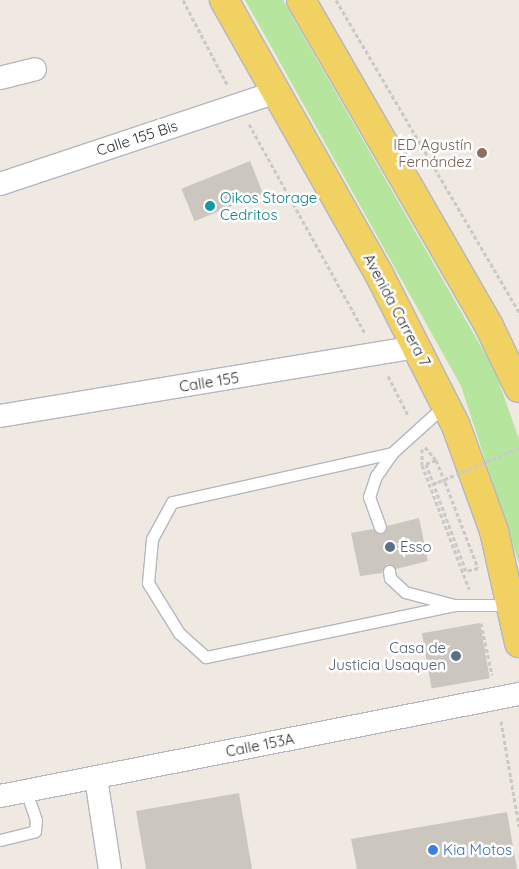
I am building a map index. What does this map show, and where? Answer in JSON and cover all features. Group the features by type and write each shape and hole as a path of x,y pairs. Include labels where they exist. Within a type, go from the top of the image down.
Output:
{"main road":[{"name":"Avenida Carrera 7","path":"224,0 274,93 418,347 446,404 494,531 512,604 519,642"},
{"path":"301,0 489,326 519,388"}],"street":[{"path":"0,78 35,68"},
{"name":"Calle 155 Bis","path":"0,184 274,93"},
{"name":"Calle 155","path":"0,416 418,347"},
{"name":"Calle 153A","path":"0,796 519,694"},
{"path":"96,778 110,869"}],"lane":[{"path":"380,527 369,497 376,476 392,453 446,404"},
{"path":"392,453 172,502 152,539 148,583 179,633 206,657 454,605 512,604"},
{"path":"389,571 390,578 405,592 454,605"},
{"path":"0,840 35,831 36,820 26,791"}],"path":[{"path":"183,0 238,105 377,354 416,430"},
{"path":"336,0 519,312"},
{"path":"436,460 426,464 466,571 478,568 436,460 422,443 422,465 462,572"},
{"path":"433,484 519,448"}],"green space":[{"path":"245,0 283,0 495,371 519,439 519,564 461,386"}],"building":[{"name":"Oikos Storage Cedritos","path":"250,161 263,193 194,221 181,189"},
{"name":"Esso","path":"419,518 428,561 396,569 387,564 382,573 360,576 351,533 373,529 382,534 387,526"},
{"name":"Casa de Justicia Usaquen","path":"480,623 490,678 432,688 422,633"},
{"path":"239,793 252,869 146,869 136,811"},
{"name":"Kia Motos","path":"507,812 517,869 357,869 351,839"}],"place":[{"name":"IED Agustín Fernández","path":"482,153"},
{"name":"Oikos Storage Cedritos","path":"210,206"},
{"name":"Esso","path":"390,547"},
{"name":"Casa de Justicia Usaquen","path":"456,656"},
{"name":"Kia Motos","path":"433,850"}]}
